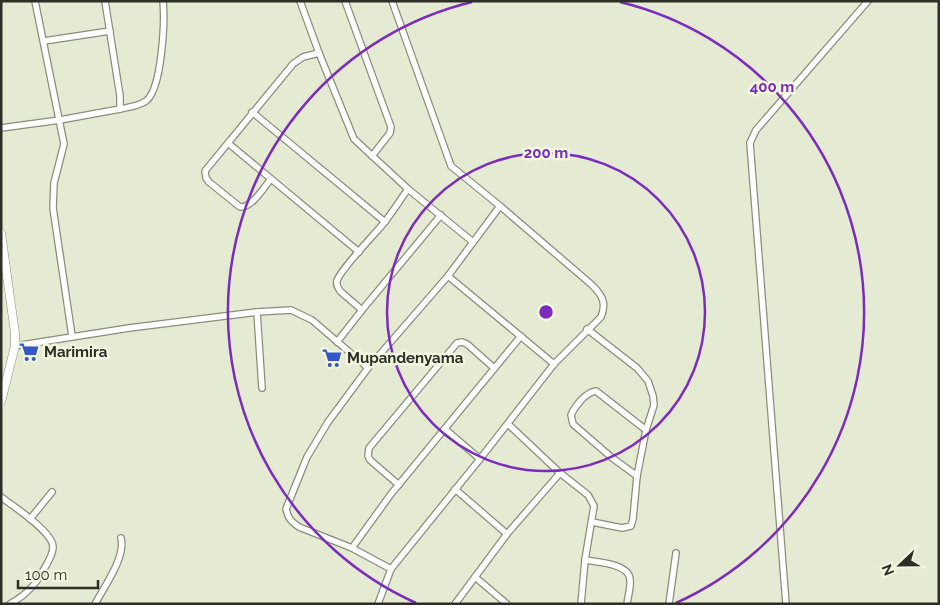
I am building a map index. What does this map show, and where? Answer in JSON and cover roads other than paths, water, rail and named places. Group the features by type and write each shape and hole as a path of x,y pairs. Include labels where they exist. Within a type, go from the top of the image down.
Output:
{"street":[{"path":"35,1 64,144 54,183 53,208 72,336"},
{"path":"105,1 120,96 120,109"},
{"path":"1,128 120,109 146,101 158,81 163,1"},
{"path":"300,1 354,140 408,189 473,242"},
{"path":"345,1 391,127 390,133 372,156"},
{"path":"378,604 391,569 554,364 604,310 604,303 599,291 452,166 392,1"},
{"path":"786,604 750,143 756,130 868,1"},
{"path":"44,41 110,31"},
{"path":"271,179 249,205 244,208 240,207 209,182 205,171 293,64 303,57 319,53"},
{"path":"252,112 385,222"},
{"path":"228,143 358,252"},
{"path":"362,310 341,292 337,285 339,276 385,222 408,189"},
{"path":"391,569 352,548 292,523 286,508 307,457 368,368 448,276 500,206"},
{"path":"337,342 441,215"},
{"path":"1,234 3,266 14,318 15,346 1,402"},
{"path":"448,276 554,364"},
{"path":"15,346 72,336 257,312 292,310 312,320 368,368"},
{"path":"257,312 262,388"},
{"path":"587,329 637,368 648,381 654,405 646,430 637,476 631,526 622,528 592,522"},
{"path":"352,548 399,485 522,336"},
{"path":"399,485 370,460 368,456 369,448 457,343 467,344 494,368"},
{"path":"637,476 611,457 573,424 570,415 591,392 596,391 646,430"},
{"path":"508,424 560,473 588,495 592,501 594,506 585,560 581,604"},
{"path":"445,429 480,459"},
{"path":"455,604 507,534 560,473"},
{"path":"455,490 507,534"},
{"path":"30,518 52,492"},
{"path":"1,496 30,518 49,537 53,547 52,555 34,586 22,597 10,604"},
{"path":"95,604 120,556 123,544 121,538"},
{"path":"669,604 676,553"},
{"path":"585,560 618,566 627,571 630,579 627,604"},
{"path":"475,577 507,604"}],"place":[{"name":"Marimira","path":"29,352"},
{"name":"Mupandenyama","path":"332,358"}]}
